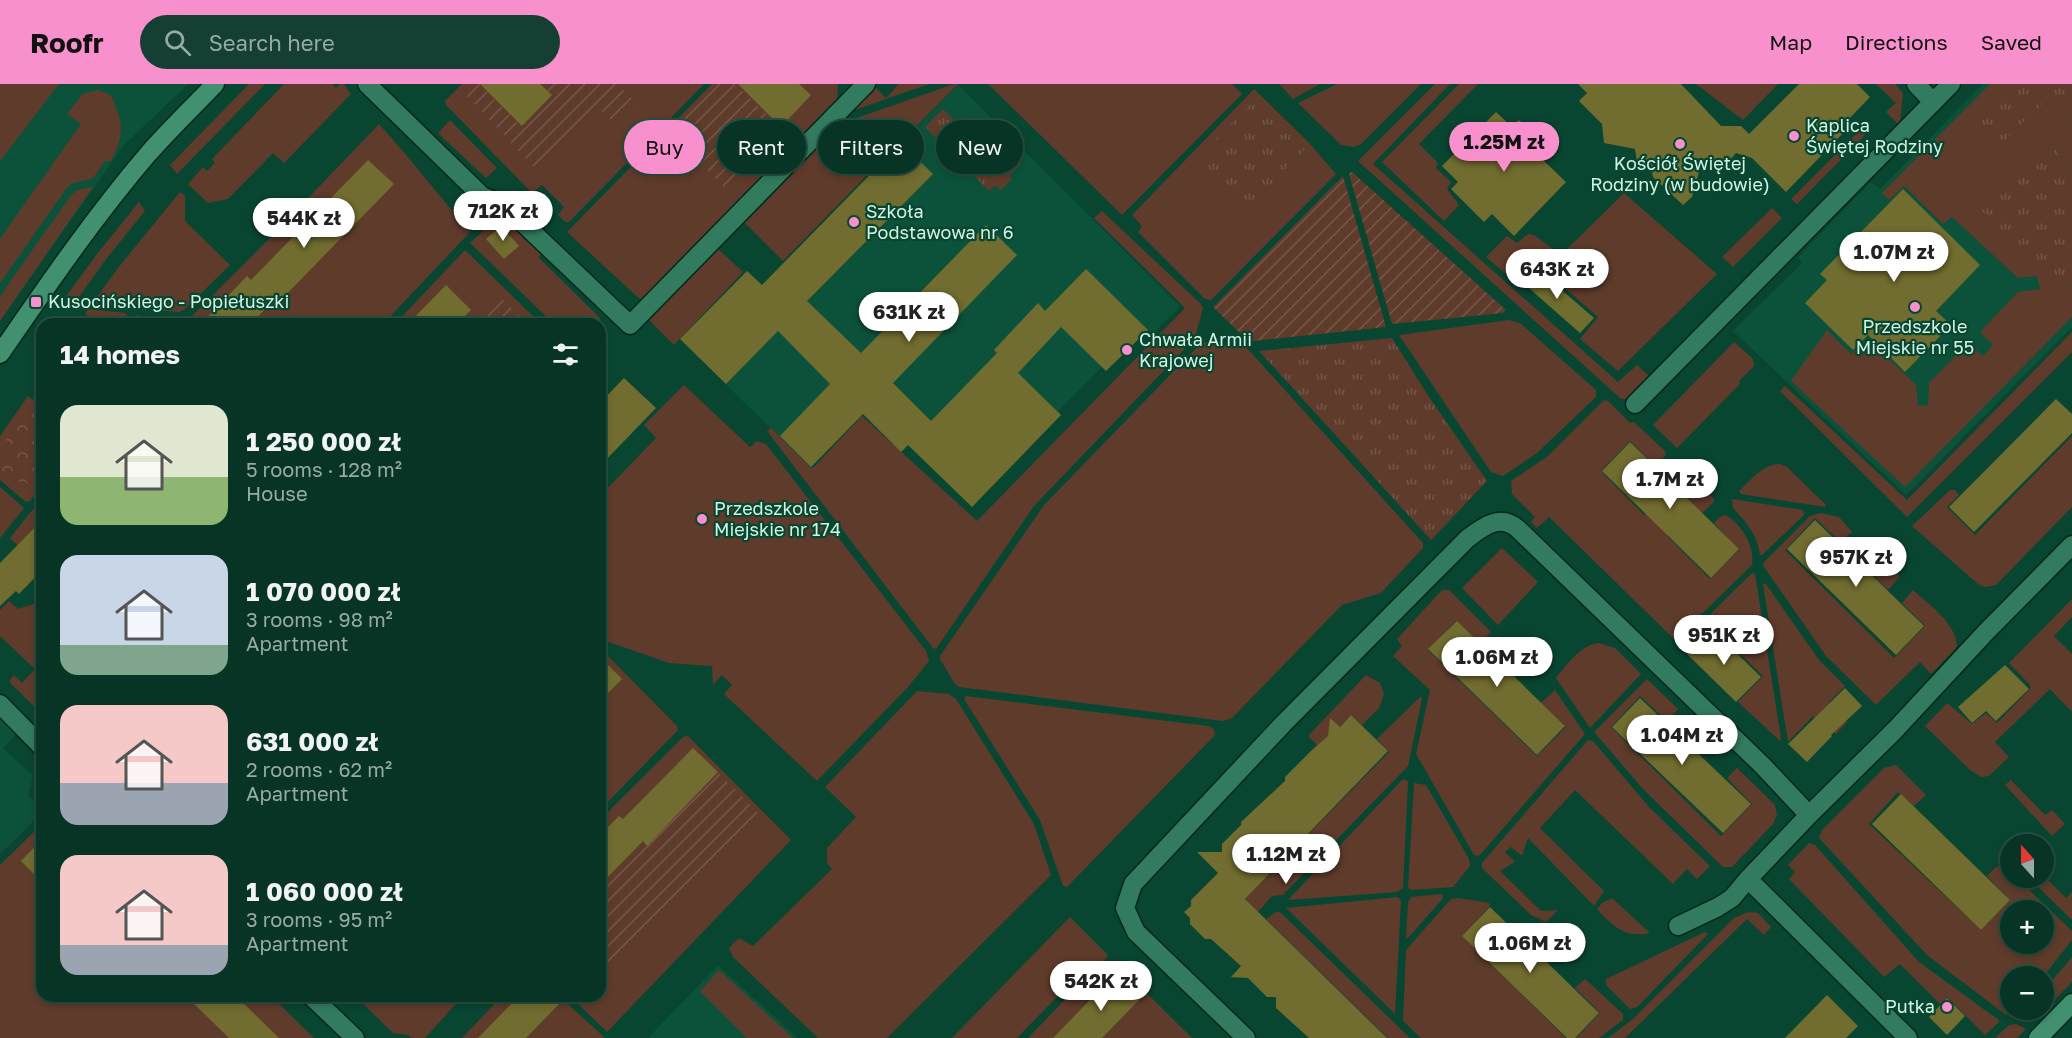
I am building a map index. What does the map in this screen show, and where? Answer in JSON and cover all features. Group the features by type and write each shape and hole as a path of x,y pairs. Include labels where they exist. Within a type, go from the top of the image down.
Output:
{"street":[{"path":"0,354 66,259 111,200 163,138 215,84"},
{"path":"367,84 482,196 504,205 630,325 866,84"},
{"path":"1916,84 1933,102"},
{"path":"1635,404 1951,84"},
{"path":"1246,1038 1136,932 1125,908 1133,884 1283,724 1468,538 1487,524 1501,521 1513,524 1809,814"},
{"path":"1678,926 1732,898 1809,814 1895,730 1986,632 2072,545"},
{"path":"0,704 36,741"},
{"path":"1748,879 1908,1038"},
{"path":"317,1002 355,1038"},
{"path":"2038,1038 2072,1003"}],"shaded area":[{"path":"52,84 188,84 124,145 0,320 0,153"},
{"name":"Przedszkole Miejskie nr 55","path":"1983,84 2072,84 2072,327 1906,495 1733,331 1802,263 1798,257 1871,182 1880,189"},
{"path":"958,85 993,120 936,120 936,174 1023,174 1023,150 1180,306 1152,334 1148,330 1106,371 1102,367 1058,411 1061,415 972,507 908,445 901,452 863,414 811,468 680,339 747,271 762,285 871,174 924,174 924,120"},
{"path":"0,716 17,733 3,748 33,776 28,795 36,804 36,819 0,854"},
{"path":"718,965 798,1038 648,1038"}],"green space":[{"path":"0,84 59,84 0,161"},
{"path":"249,84 265,84 177,174 170,165"},
{"path":"284,84 332,84 336,88 344,84 351,94 284,163 273,153 228,199 208,203 188,184 203,167 207,171 215,163 212,159"},
{"path":"462,84 704,84 669,120 624,120 624,166 569,222 565,222 558,215 564,207 542,185 532,193 446,105 445,101"},
{"path":"470,84 479,84 522,127 553,96 541,84 617,84 638,105 616,125 597,107 536,169 463,92"},
{"path":"712,84 838,84 837,103 806,135 806,120 717,120 717,174 768,174 643,302 567,232 624,174 705,174 705,120 677,120"},
{"path":"715,84 735,84 772,120 717,120 717,174 748,174 729,193 705,167 705,120 680,120"},
{"path":"899,84 929,84 849,112 875,87 886,98"},
{"path":"954,84 958,84 923,120 854,119"},
{"path":"988,84 1232,84 1242,94 1122,215"},
{"path":"1279,84 1320,84 1293,99"},
{"path":"1337,84 1421,84 1361,144 1354,147 1341,145 1298,103"},
{"path":"1435,84 1450,84 1373,164 1618,382 1637,365 1650,377 1628,399 1621,399 1358,161"},
{"path":"1459,84 1478,84 1419,144 1438,163 1436,168 1451,182 1447,189 1459,205 1444,221 1382,162"},
{"path":"1696,84 1778,84 1743,120"},
{"path":"1876,84 1895,84 1903,93 1898,124 1886,112 1896,103"},
{"path":"1990,84 2014,84 1972,126 2049,96 2072,120 2072,166 2045,140 2066,292 2072,286 2072,317 1905,487 1791,381 1827,330 1851,354 1868,339 1916,385 1918,406 1928,405 1929,383 1968,343 1983,356 1993,345 1980,332 2018,292 2040,289 2037,276 2018,278 1952,217 1943,224 1904,186 1889,200 1882,193"},
{"path":"2014,84 2072,84 2072,120 2049,97 1995,150 1971,126"},
{"path":"1254,89 1310,144 1336,174 1211,300 1205,299 1138,232 1142,226 1132,215"},
{"path":"97,90 109,94 115,102 120,119 120,139 115,154 111,161 105,161 93,178 71,184 66,189 0,283 0,239 81,124 67,114 83,94"},
{"path":"1260,95 1310,144 1247,208 1197,158"},
{"path":"943,109 954,120 936,120 936,138 925,127"},
{"path":"450,120 497,168 486,178 438,133"},
{"path":"379,124 470,232 389,318 190,318"},
{"path":"1865,125 1870,130 1797,204 1791,199"},
{"path":"2045,140 2072,166 2072,286 2066,292 1979,208"},
{"path":"818,146 818,174 868,174 783,261 743,221 790,174 806,174 806,158"},
{"path":"1352,172 1506,310 1503,313 1392,324 1349,174"},
{"path":"972,174 1011,174 1009,176 1012,179 1001,190 995,185 989,191"},
{"path":"1343,176 1386,327 1253,341 1246,339 1213,307"},
{"path":"93,187 0,321 0,297 9,283 72,194 77,190"},
{"path":"180,192 185,196 185,221 230,265 185,309 179,312 91,305 118,268"},
{"path":"1624,193 1717,274 1618,371 1580,339 1598,317 1535,262 1515,282 1486,257 1507,236 1517,243 1528,234 1534,235 1561,255"},
{"path":"139,202 145,211 73,305 64,299 97,254"},
{"path":"1772,208 1782,218 1733,267 1722,257"},
{"path":"1102,211 1201,304 1203,308 1195,338 1034,506 936,649 933,648 767,431 771,428 811,468 862,416 977,521 1185,308 1094,218"},
{"path":"497,218 509,221 543,252 538,257 600,318 548,318 470,243"},
{"path":"718,249 743,272 674,345 650,321 651,317"},
{"path":"465,250 535,318 401,318"},
{"path":"497,294 521,318 474,318"},
{"path":"88,309 125,313 130,318 88,318 85,314"},
{"path":"136,315 160,318 136,318"},
{"path":"1509,320 1520,323 1596,390 1596,397 1537,453 1503,476 1491,472 1399,335"},
{"path":"2072,332 2072,352 1907,517 1780,391 1785,386 1907,500"},
{"path":"1392,338 1427,394 1487,481 1431,540 1259,351"},
{"path":"1202,342 1246,347 1423,543 1423,548 1381,593 1342,605 1232,718 1223,721 959,687 955,684 940,656 1044,505"},
{"path":"1734,342 1753,359 1754,366 1739,381 1740,384 1677,448 1653,425"},
{"path":"684,385 750,447 757,441 766,444 926,651 929,661 908,687 817,781 724,694 732,685 722,675 713,685 712,666 669,663 606,641 606,490 656,438 644,425"},
{"path":"36,395 36,480 33,484 9,480 0,469 0,449"},
{"path":"28,396 36,403 36,493 30,501 26,502 0,480 0,436"},
{"path":"1604,400 1608,401 1630,423 1634,422 1665,451 1666,455 1655,466 1630,441 1601,471 1644,515 1649,511 1671,532 1667,536 1710,579 1739,550 1714,523 1720,517 1725,515 1737,524 1749,543 1752,565 1675,640 1549,517 1537,528 1531,522 1535,517 1512,494 1511,481 1547,457"},
{"path":"2072,436 2072,507 1996,585 1986,587 1979,585 1912,526 1950,490 1955,490 1959,495 1947,507 1975,535"},
{"path":"1779,464 1786,466 1826,505 1825,507 1741,494 1739,491 1757,474 1767,467"},
{"path":"1682,467 1713,498 1714,502 1702,513 1669,479 1677,468"},
{"path":"0,487 24,508 0,538"},
{"path":"1732,499 1803,510 1804,515 1760,555 1754,535 1733,508"},
{"path":"36,506 36,563 10,538"},
{"path":"1821,513 1839,517 1852,532 1840,542 1815,518 1785,550 1894,658 1925,626 1902,603 1913,590 1941,615 1956,638 1957,647 1931,674 1920,662 1876,705 1826,656 1764,567 1763,563 1810,516"},
{"path":"1863,543 1866,543 1900,576 1888,590 1852,555"},
{"path":"1502,548 1538,582 1498,625 1462,588"},
{"path":"1752,573 1755,574 1780,741 1738,702 1763,676 1712,627 1686,653 1678,646"},
{"path":"1763,584 1766,584 1819,660 1845,686 1829,702 1847,722 1836,734 1813,716 1788,742"},
{"path":"1442,590 1449,590 1491,632 1480,644 1456,621 1428,650 1537,756 1566,727 1541,703 1555,690 1585,734 1479,856 1474,855 1416,754 1430,690 1393,656 1402,646 1397,639"},
{"path":"2072,599 2072,617 2054,636 2072,654 2072,712 2050,689 1995,742 2009,757 1989,776 1981,777 1970,770 1925,726 1947,703 1972,724 1986,713 1997,723 2030,689 2030,685 2009,663"},
{"path":"9,601 18,609 36,603 36,708 10,683 14,675 22,683 35,669 0,636 0,610"},
{"path":"1599,643 1615,648 1641,674 1590,728 1556,678 1580,651"},
{"path":"606,654 677,726 678,730 606,804"},
{"path":"1366,675 1380,683 1384,694 1379,708 1362,725 1351,715 1339,727 1334,726 1328,732 1330,736 1319,747 1308,736"},
{"path":"1647,679 1678,709 1667,721 1640,696 1611,727 1721,836 1752,804 1727,778 1737,768 1775,805 1777,814 1773,824 1732,867 1723,867 1643,789 1594,732"},
{"path":"917,691 949,694 956,699 1034,824 1051,875 887,1038 818,1038 733,957 729,948 739,938 753,946 832,869 827,863 827,848 856,817 825,787"},
{"path":"966,696 1208,726 1214,729 1215,735 1067,887 1063,886 1040,820 964,699"},
{"path":"1421,696 1408,766 1283,895 1272,896 1258,912 1245,899 1389,752 1377,739"},
{"path":"688,736 791,840 607,1032 576,1002 606,1002 606,814 683,737"},
{"path":"1588,740 1593,741 1649,807 1710,866 1697,879 1687,869 1673,884 1575,790 1540,828 1604,891 1594,906 1528,838 1522,856 1511,847 1505,852 1515,862 1500,871 1541,911 1558,910 1546,922 1531,915 1482,868 1482,863"},
{"path":"1896,765 1926,795 1914,806 1898,792 1869,824 1981,930 2000,910 2000,954 2054,954 2054,914 2072,931 2072,940 2052,966 2000,966 2000,1010 1927,955 1819,838 1822,830 1884,768"},
{"path":"716,770 759,814 606,969 606,884"},
{"path":"1403,779 1408,781 1403,888 1397,892 1288,900"},
{"path":"2011,780 2045,815 2052,810 2065,824 2054,834 2050,834 2005,785"},
{"path":"1414,783 1426,785 1469,859 1470,866 1453,887 1412,890 1408,888"},
{"path":"36,830 36,1002 277,1002 314,1038 0,1038 0,865"},
{"path":"1809,843 1815,845 1919,962 2000,1021 1985,1035 1947,997 1940,1004 1900,964 1884,977 1789,879 1795,872 1788,865"},
{"path":"1996,867 2000,867 2000,888 2027,888 2040,900 2010,900 1987,876"},
{"path":"2054,886 2066,898 2072,892 2072,920 2054,900 2039,888 2054,888"},
{"path":"1442,894 1443,898 1406,938 1408,902 1411,897"},
{"path":"1398,897 1401,901 1395,1014 1286,908"},
{"path":"1612,898 1650,933 1626,932 1609,921 1597,909 1602,903"},
{"path":"1451,899 1489,903 1490,906 1462,936 1566,1038 1421,1038 1403,1021 1406,950"},
{"path":"1280,912 1410,1038 1388,1038 1266,919"},
{"path":"1748,912 1758,913 1771,927 1764,935 1747,919 1625,1038 1608,1038 1633,1019 1734,918"},
{"path":"1070,917 1108,955 1105,960 1081,972 1017,1038 952,1038"},
{"path":"1705,932 1708,934 1637,1007 1630,1009 1606,985 1606,979"},
{"path":"2072,957 2072,982 2054,1000 2054,978"},
{"path":"1110,965 1121,968 1192,1038 1028,1038 1078,986"},
{"path":"719,970 793,1038 747,1038 700,991"},
{"path":"1585,979 1623,1014 1623,1020 1599,1038 1576,1038 1600,1013 1575,988"},
{"path":"361,1002 458,1002 425,1038 411,1038 408,1035 393,1033"},
{"path":"496,1002 566,1002 605,1038 462,1038"},
{"path":"2016,1024 2026,1029 2017,1038 1995,1038 2009,1025"}],"building":[{"path":"480,84 540,84 552,95 522,126"},
{"path":"738,84 799,84 811,95 788,120 774,120"},
{"path":"1578,84 1681,84 1721,126 1741,126 1749,134 1799,84 1857,84 1870,97 1846,122 1850,126 1786,192 1752,158 1736,153 1729,161 1702,161 1692,197 1683,205 1653,177 1650,164 1637,162 1635,149 1604,143 1602,124 1579,101 1587,93"},
{"path":"1496,112 1512,127 1519,120 1552,152 1544,161 1566,182 1514,236 1492,214 1484,222 1451,189 1458,182 1442,166"},
{"path":"368,160 394,184 275,306 272,302 257,318 207,318 247,276 251,280"},
{"path":"924,165 933,174 807,301 861,353 986,225 1017,255 893,383 931,421 997,353 994,350 1038,303 1045,311 1086,269 1148,330 1106,371 1061,327 1018,373 1061,415 972,507 908,445 901,452 863,414 811,467 780,436 830,384 778,331 726,384 680,339 747,271 762,285 871,174 924,174"},
{"path":"1903,189 1980,265 1936,311 1951,325 1905,372 1868,335 1853,350 1805,303 1827,280 1820,274"},
{"path":"501,226 519,246 504,259 486,239"},
{"path":"1534,266 1594,318 1580,333 1521,281"},
{"path":"446,285 471,310 463,318 414,318"},
{"path":"624,378 656,408 606,460 606,397"},
{"path":"2056,399 2072,414 2072,433 1974,532 1949,507"},
{"path":"1630,442 1739,549 1711,578 1602,471"},
{"path":"1815,520 1924,626 1896,655 1787,549"},
{"path":"36,526 36,576 19,594 16,591 0,606 0,563"},
{"path":"1457,621 1565,726 1537,755 1428,649"},
{"path":"1712,629 1761,677 1736,702 1687,654"},
{"path":"606,663 622,679 606,695"},
{"path":"2005,665 2029,689 1996,721 1986,711 1972,723 1958,707"},
{"path":"1845,688 1862,706 1807,762 1788,744"},
{"path":"1640,698 1751,804 1723,833 1612,727"},
{"path":"1351,715 1388,751 1245,899 1387,1038 1309,1038 1276,1008 1276,997 1267,997 1248,978 1231,977 1241,966 1211,939 1205,939 1190,924 1190,918 1184,912 1191,906 1191,900 1218,873 1197,852 1222,852 1222,844 1241,825 1241,822 1328,736 1330,718 1340,727"},
{"path":"693,748 718,772 647,846 643,841 606,879 606,829 619,816 623,819"},
{"path":"1901,794 2010,900 2000,900 2000,910 1981,930 1872,824"},
{"path":"36,845 36,876 21,861"},
{"path":"1490,907 1599,1013 1575,1038 1567,1038 1462,936"},
{"path":"1115,974 1141,998 1102,1038 1053,1038"},
{"path":"1827,995 1858,1026 1846,1038 1785,1038"},
{"name":"Putka","path":"1947,998 1965,1016 1947,1035 1929,1017"},
{"path":"192,1002 242,1002 279,1038 229,1038"},
{"path":"513,1002 561,1002 526,1038 478,1038"}],"place":[{"name":"Kaplica Świętej Rodziny","path":"1794,136"},
{"name":"Kościół Świętej Rodziny (w budowie)","path":"1680,144"},
{"name":"Szkoła Podstawowa nr 6","path":"854,222"},
{"name":"Kusocińskiego - Popiełuszki","path":"36,302"},
{"name":"Przedszkole Miejskie nr 55","path":"1915,307"},
{"name":"Chwała Armii Krajowej","path":"1127,350"},
{"name":"Przedszkole Miejskie nr 174","path":"702,519"},
{"name":"Putka","path":"1947,1007"}]}
